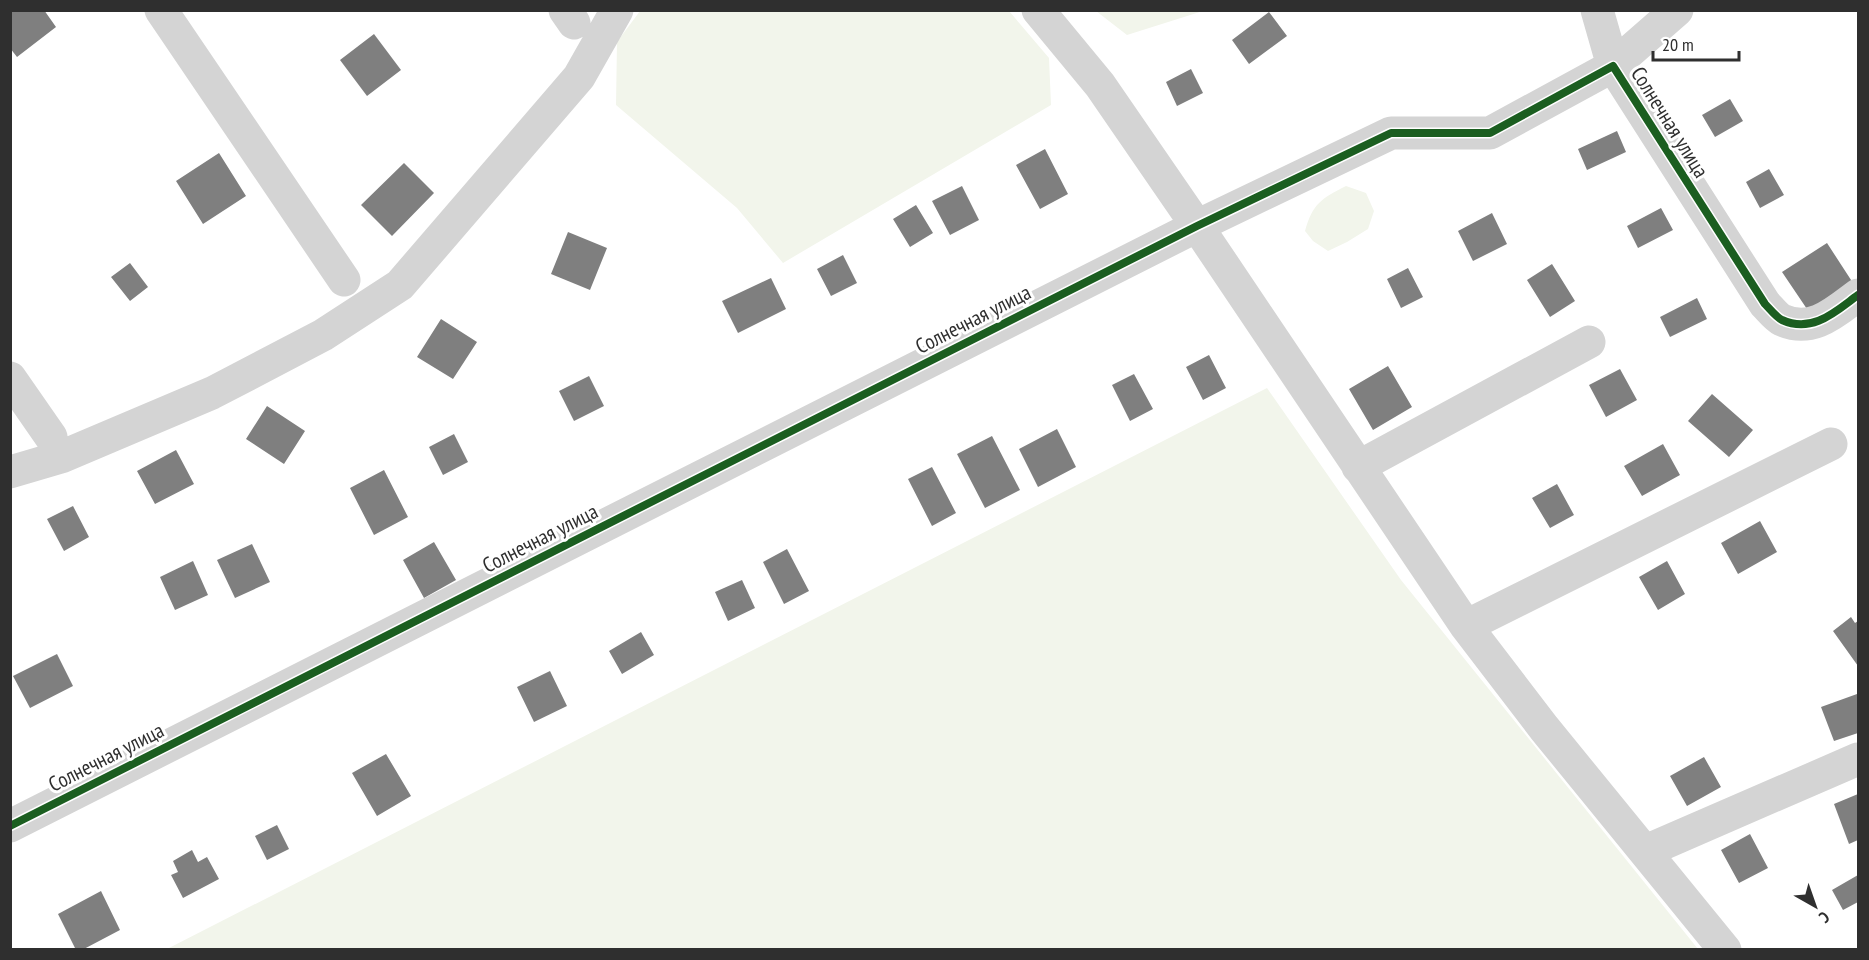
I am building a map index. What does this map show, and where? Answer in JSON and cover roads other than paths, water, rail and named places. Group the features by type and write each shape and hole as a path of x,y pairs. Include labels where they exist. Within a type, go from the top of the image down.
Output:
{"street":[{"path":"161,10 344,280"},
{"path":"10,472 61,458 212,393 323,335 400,285 579,77 617,10"},
{"path":"1038,10 1100,85 1466,626 1544,728 1725,950"},
{"path":"1597,10 1613,66 1677,10"},
{"name":"Солнечная улица","path":"10,826 1197,226 1391,133 1490,133 1613,66 1765,304 1781,320 1801,325 1822,321 1858,294"},
{"path":"1358,467 1589,342"},
{"path":"10,378 51,437"},
{"path":"1466,626 1831,444"},
{"path":"1646,851 1858,759"}]}
